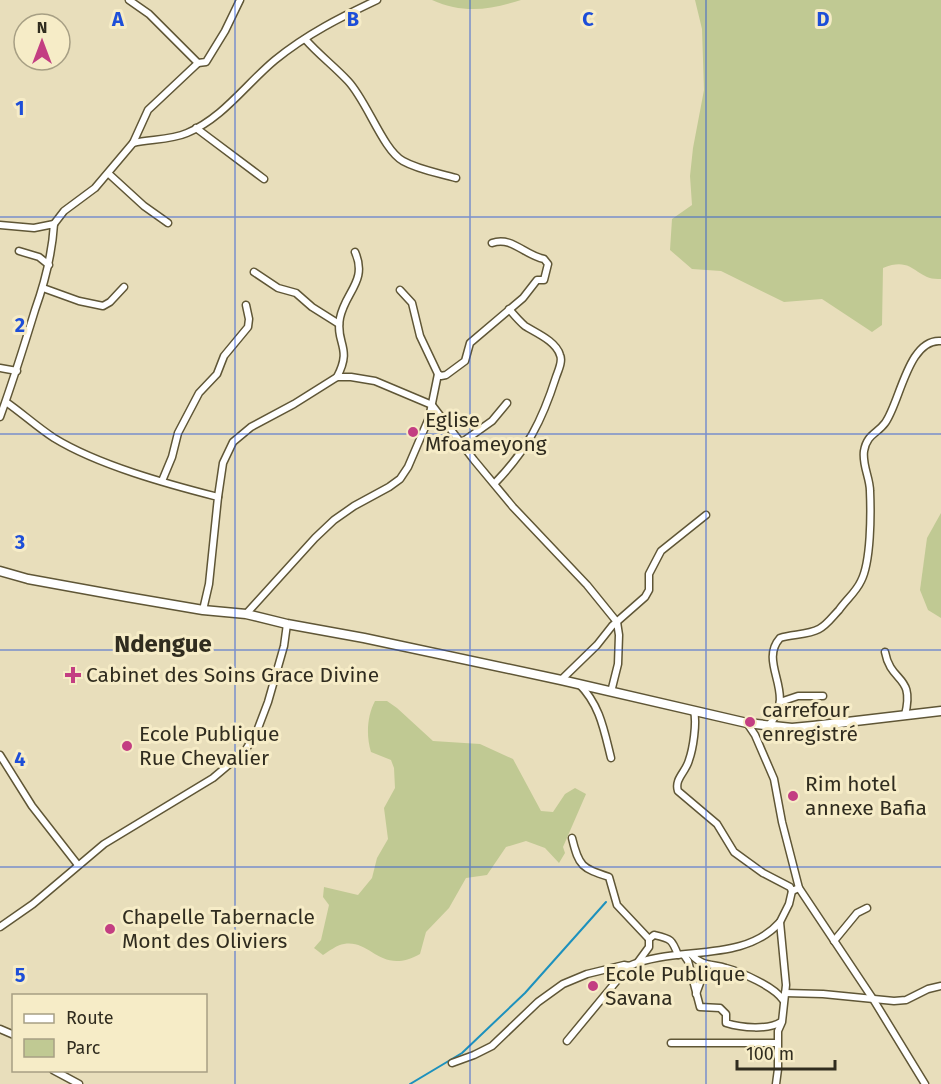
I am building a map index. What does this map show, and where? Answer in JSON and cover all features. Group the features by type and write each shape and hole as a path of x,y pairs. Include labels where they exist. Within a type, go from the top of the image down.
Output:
{"main road":[{"path":"0,572 203,610 246,614 561,680 747,723 768,726 813,726 941,711"}],"street":[{"path":"129,0 149,14 198,63"},
{"path":"0,417 44,288 54,224 64,211 85,197 109,174 133,143 148,110 198,63 206,62 240,0"},
{"path":"133,143 171,137 196,128 223,110 262,71 304,39 330,22 377,0"},
{"path":"304,39 348,80 365,104 378,131 400,160 456,178"},
{"path":"196,128 264,179"},
{"path":"109,174 144,206 168,223"},
{"path":"0,225 34,228 54,224"},
{"path":"438,374 446,375 465,361 470,343 527,294 537,280 544,280 548,262 544,259 530,255 513,244 502,241 492,243"},
{"path":"19,251 39,257 49,265"},
{"path":"203,610 209,584 223,463 233,442 251,427 294,405 337,377 345,360 339,324 343,307 360,272 359,260 355,252"},
{"path":"254,272 278,288 296,293 312,307 339,324"},
{"path":"44,288 103,306 124,287"},
{"path":"246,614 296,557 334,520 354,506 390,487 400,478 416,452 432,405 438,374 420,336 412,303 400,291"},
{"path":"162,481 178,434 199,393 217,374 224,356 248,327 246,304"},
{"path":"495,483 516,460 532,436 549,399 561,361 560,354 555,347 519,320 509,309"},
{"path":"768,726 778,715 780,702 772,658 774,646 780,638 819,629 862,581 868,549 870,493 864,458 866,444 870,435 885,423 915,357 929,343 941,341"},
{"path":"0,368 17,371"},
{"path":"337,377 375,381 432,405 513,507 587,585 617,622 618,664 611,692"},
{"path":"6,402 64,443 124,469 218,497"},
{"path":"461,443 492,421 507,403"},
{"path":"561,680 648,593 649,574 661,551 706,516"},
{"path":"0,927 33,904 119,833 213,778 245,751 257,731 268,702 284,646 286,624"},
{"path":"885,652 888,665 907,687 909,699 905,715"},
{"path":"579,684 589,694 598,710 611,758"},
{"path":"780,702 798,696 823,696"},
{"path":"694,711 694,733 690,756 677,781 678,791 717,824 734,852 763,873 796,890"},
{"path":"747,723 755,735 774,779 796,890 873,999 925,1084"},
{"path":"0,755 32,806 78,865"},
{"path":"572,838 577,859 588,870 609,877 617,905 650,939"},
{"path":"567,1041 629,966 638,962 692,955 750,943 761,938 780,922 796,890"},
{"path":"834,941 857,913 867,908"},
{"path":"776,1084 779,1051 777,1043 782,1022 786,974 780,922"},
{"path":"638,962 654,935 667,938 688,961 700,1007 720,1008 726,1014 726,1023 774,1027 782,1022"},
{"path":"692,955 702,963 737,971 784,996 823,994 894,1001 906,1000 927,989 941,986"},
{"path":"696,995 703,975 702,963"},
{"path":"452,1063 492,1046 538,1002 563,984 587,974 624,965 629,966"},
{"path":"671,1043 777,1043"},
{"path":"55,1072 79,1084"}],"green space":[{"path":"432,0 521,0 487,8 466,9"},
{"path":"695,0 941,0 941,279 932,279 909,266 894,265 883,268 882,325 872,332 822,299 784,302 721,271 692,269 670,250 672,219 692,205 690,176 704,90 702,29"},
{"path":"941,513 941,618 928,610 920,590 927,538"},
{"path":"375,701 387,701 433,741 480,744 513,759 541,811 553,812 565,794 575,788 586,794 563,847 565,853 559,863 545,848 526,841 506,847 487,875 466,878 449,908 426,932 420,954 407,960 386,959 353,944 344,944 323,955 314,948 321,940 329,905 323,897 324,887 358,895 372,878 377,858 388,839 384,808 395,788 394,768 391,760 371,752 368,726"}],"waterway":[{"path":"410,1084 462,1053 525,993 606,902"}],"place":[{"name":"Eglise Mfoameyong","path":"413,432"},
{"name":"Cabinet des Soins Grace Divine","path":"73,675"},
{"name":"carrefour enregistré","path":"750,722"},
{"name":"Ecole Publique Rue Chevalier","path":"127,746"},
{"name":"Rim hotel annexe Bafia","path":"793,796"},
{"name":"Chapelle Tabernacle Mont des Oliviers","path":"110,929"},
{"name":"Ecole Publique Savana","path":"593,986"}],"district":[{"name":"Ndengue","path":"163,644"}]}
